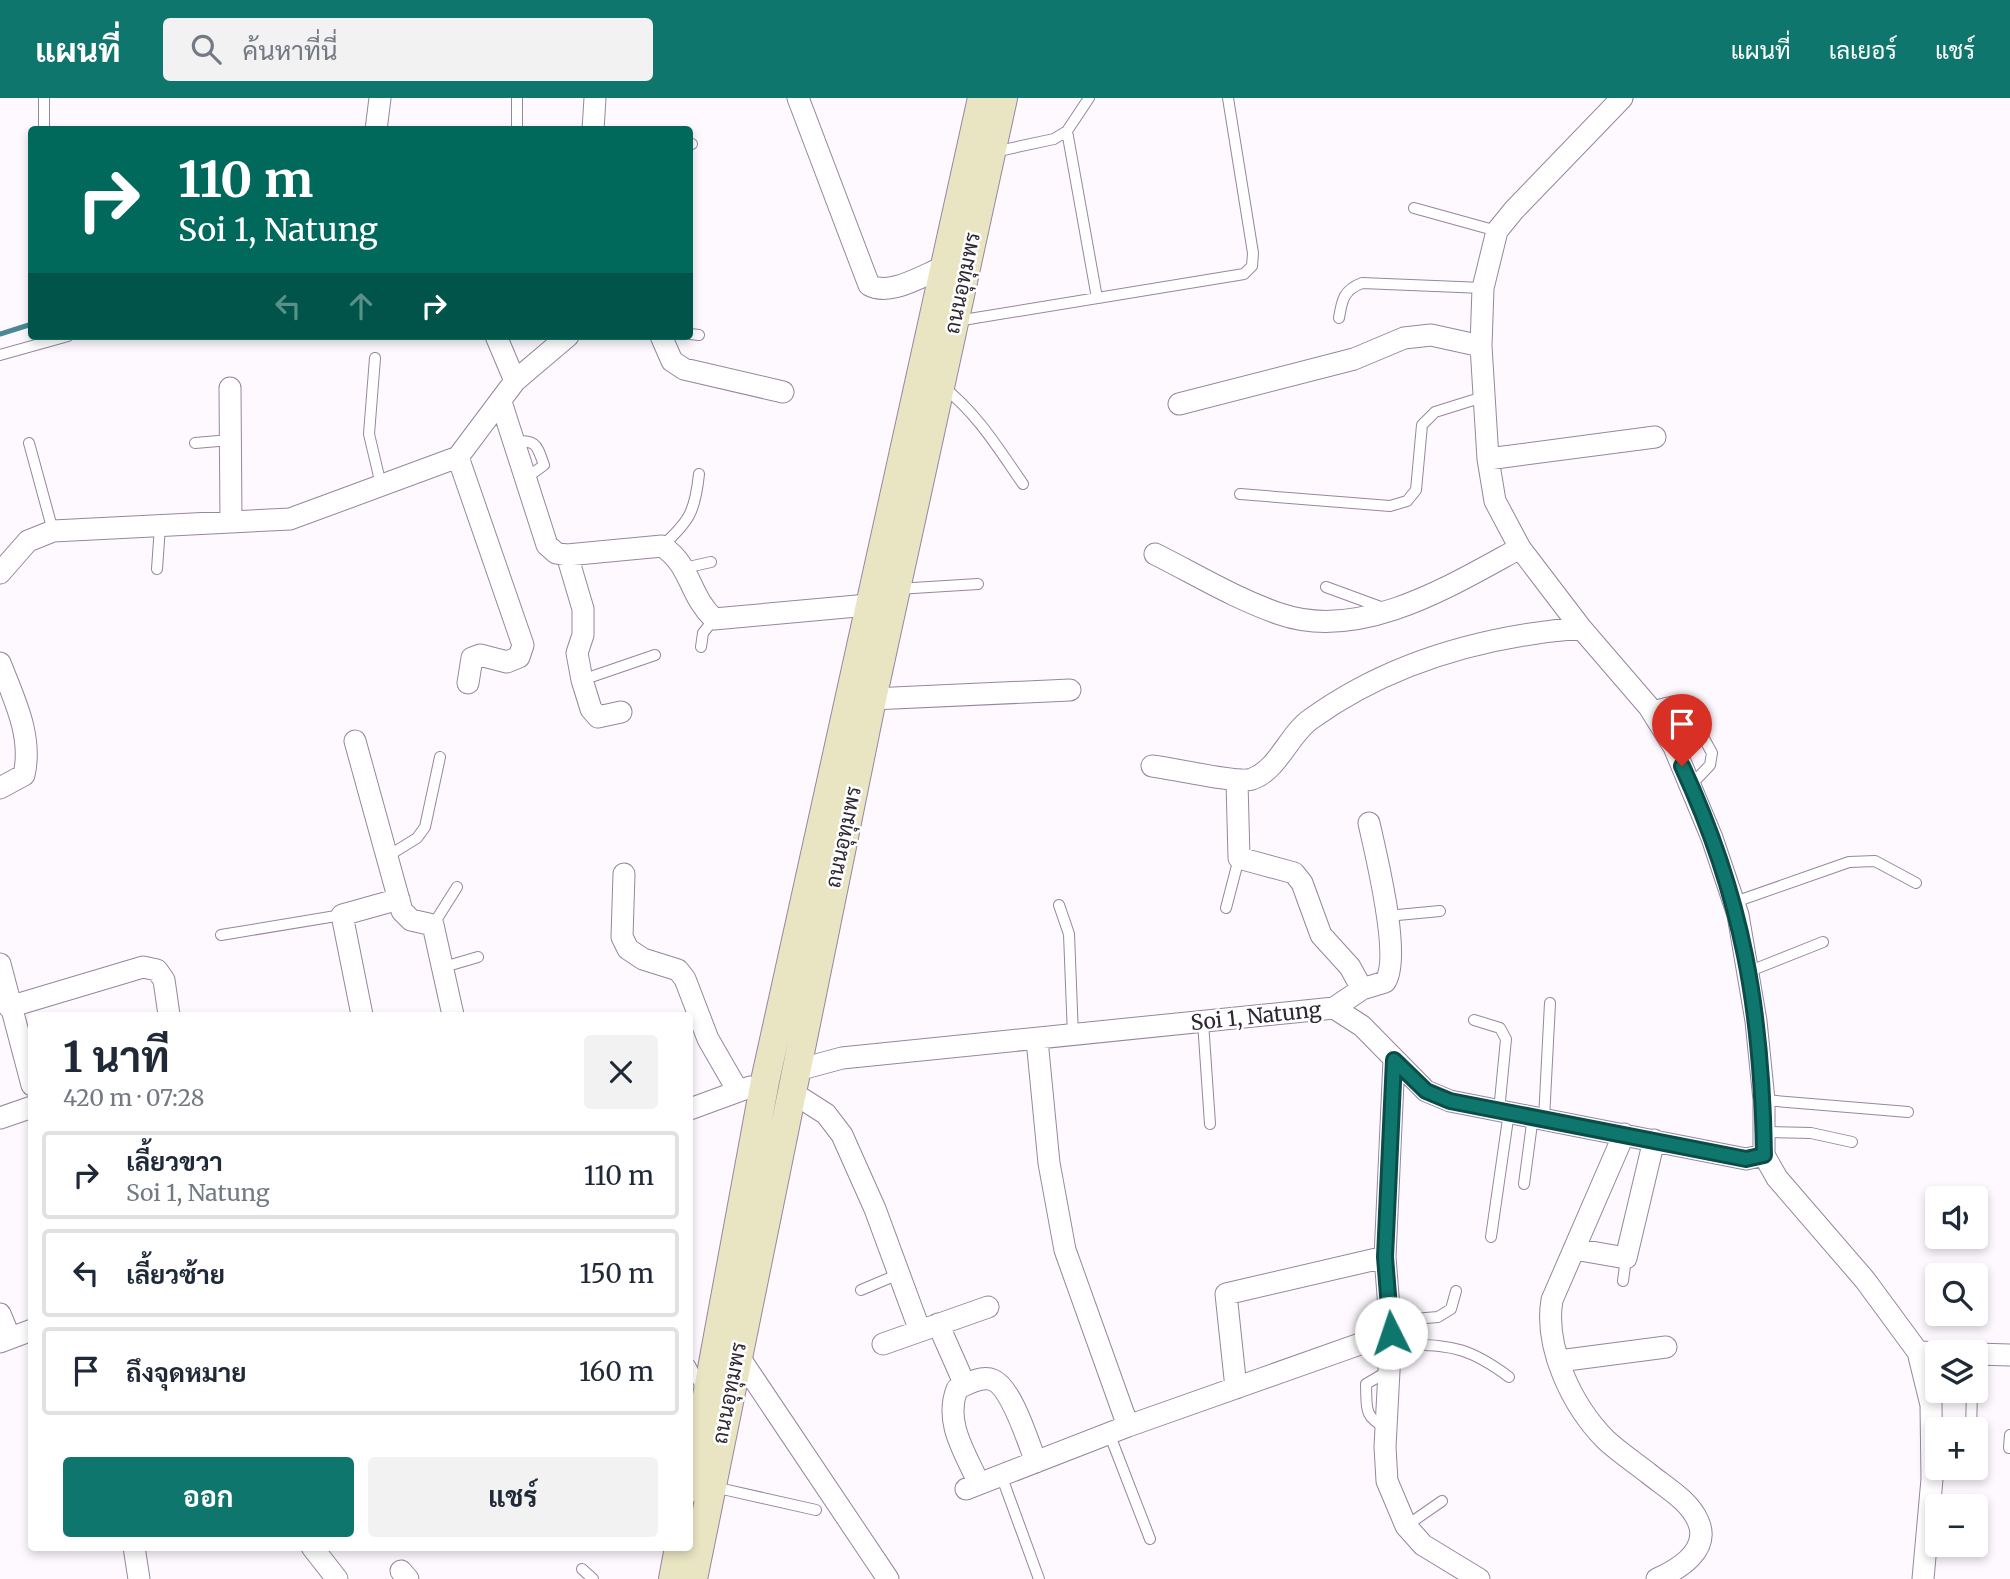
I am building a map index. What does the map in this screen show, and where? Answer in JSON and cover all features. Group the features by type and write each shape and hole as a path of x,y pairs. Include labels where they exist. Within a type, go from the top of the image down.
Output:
{"street":[{"path":"376,126 380,98"},
{"path":"593,126 595,98"},
{"path":"798,98 869,285 878,290 890,288 944,267"},
{"name":"ถนนอุทุมพร","path":"700,1488 737,1354 868,605 982,98"},
{"name":"ถนนอุทุมพร","path":"693,1579 708,1391 872,699 1003,98"},
{"path":"1621,98 1497,231 1483,288 1480,346 1495,501 1520,548 1581,628 1649,708 1674,747 1735,902 1750,971 1764,1100 1764,1155 1777,1178 1865,1280 1918,1352 1931,1405 1932,1479 1923,1579"},
{"path":"1179,404 1354,359 1404,338 1432,335 1480,346"},
{"path":"498,340 515,381"},
{"path":"0,573 28,541 53,531 290,519 458,457 515,381 563,340"},
{"path":"663,340 672,361 684,369 783,392"},
{"path":"230,388 231,522"},
{"path":"501,402 547,545 556,553 567,555 662,546 676,556 684,568 695,598 714,619 868,605"},
{"path":"1489,459 1655,438"},
{"path":"458,457 523,645 519,657 507,662 480,655 472,658 468,683"},
{"path":"1156,554 1230,594 1283,615 1337,622 1388,610 1458,582 1520,548"},
{"path":"567,555 583,609 583,635 578,653 582,680 591,709 598,717 621,712"},
{"path":"1152,766 1237,782 1252,779 1264,772 1307,721 1379,678 1483,642 1527,633 1581,628"},
{"path":"0,663 23,723 27,761 24,775 0,788"},
{"path":"872,699 1070,690"},
{"path":"355,741 402,911 411,920 433,925 452,1012"},
{"path":"1237,782 1239,858 1294,873 1302,883 1321,935 1350,967 1362,989"},
{"path":"1334,1008 1362,989 1385,982 1392,970 1387,916 1369,823"},
{"path":"624,874 622,937 628,949 643,959 678,970 685,979 708,1039 738,1091"},
{"path":"361,1012 342,915 399,899"},
{"path":"0,964 28,1071"},
{"path":"9,1006 143,967 157,970 164,979 169,1012"},
{"name":"Soi 1, Natung","path":"693,1108 738,1091 783,1081 842,1058 1334,1008 1362,1026 1426,1091 1450,1101 1746,1159 1764,1155"},
{"path":"1037,1040 1049,1163 1065,1250 1119,1430"},
{"path":"1394,1060 1385,1257 1390,1332 1387,1480 1406,1526 1423,1545 1479,1579"},
{"path":"783,1081 826,1114 842,1135 875,1209 899,1274 965,1385"},
{"path":"0,1118 28,1108"},
{"path":"1624,1134 1552,1300 1549,1318 1559,1361 1579,1404 1606,1440 1684,1501 1700,1524 1700,1537 1691,1558 1683,1567 1657,1579"},
{"path":"1574,1249 1626,1258 1654,1140"},
{"path":"1236,1388 1226,1294 1385,1257"},
{"path":"883,1344 988,1307"},
{"path":"0,1314 5,1340 28,1331"},
{"path":"1036,1462 1005,1389 992,1379 980,1378 957,1389 950,1407 972,1487 1119,1430 1390,1332"},
{"path":"1559,1361 1666,1347"},
{"path":"1918,1352 1925,1352"},
{"path":"737,1354 888,1579"},
{"path":"1988,1354 2010,1355"},
{"path":"135,1551 139,1579"},
{"path":"315,1551 337,1579"},
{"path":"673,1579 678,1551"}],"lane":[{"path":"44,98 44,126"},
{"path":"517,98 517,126"},
{"path":"991,153 1054,139 1066,131 1089,98"},
{"path":"954,321 1244,274 1252,266 1253,253 1228,98"},
{"path":"1066,131 1097,298"},
{"path":"1414,208 1497,231"},
{"path":"1339,318 1342,299 1348,288 1362,283 1483,288"},
{"path":"0,355 54,340"},
{"path":"375,358 369,434 381,485"},
{"path":"940,385 966,404 1023,484"},
{"path":"1240,494 1390,506 1407,501 1416,489 1422,425 1434,412 1483,397"},
{"path":"195,443 230,440"},
{"path":"29,443 53,531"},
{"path":"662,546 683,527 696,507 699,474"},
{"path":"157,569 160,526"},
{"path":"684,568 711,562"},
{"path":"894,589 978,584"},
{"path":"1326,587 1388,610"},
{"path":"701,647 704,633 714,619"},
{"path":"582,680 655,655"},
{"path":"1649,708 1674,701 1685,704 1712,753 1710,765 1691,785"},
{"path":"388,856 417,838 425,827 440,757"},
{"path":"1226,908 1239,858"},
{"path":"1735,902 1849,862 1875,861 1916,883"},
{"path":"433,925 457,887"},
{"path":"1059,905 1069,934 1073,1036"},
{"path":"1387,916 1440,911"},
{"path":"221,935 342,915"},
{"path":"1750,971 1823,942"},
{"path":"444,967 478,957"},
{"path":"1524,1184 1538,1118 1550,1003"},
{"path":"1474,1020 1500,1028 1506,1039 1504,1111 1491,1237"},
{"path":"1203,1022 1210,1124"},
{"path":"1764,1100 1908,1112"},
{"path":"1764,1132 1811,1133 1852,1142"},
{"path":"1623,1281 1626,1258"},
{"path":"861,1290 899,1274"},
{"path":"1390,1332 1438,1317 1451,1309 1456,1291"},
{"path":"1390,1332 1459,1347 1480,1356 1509,1377"},
{"path":"693,1371 701,1386 708,1391"},
{"path":"1119,1430 1150,1539"},
{"path":"2009,1448 2010,1435"},
{"path":"1001,1475 1039,1579"},
{"path":"700,1488 816,1510"},
{"path":"1406,1526 1442,1501"},
{"path":"582,1569 593,1579"}],"waterway":[{"path":"0,334 28,325"}],"route":[{"path":"1391,1333 1385,1257 1394,1060 1426,1091 1450,1101 1746,1159 1764,1155 1764,1100 1750,971 1735,902 1682,766"}]}
